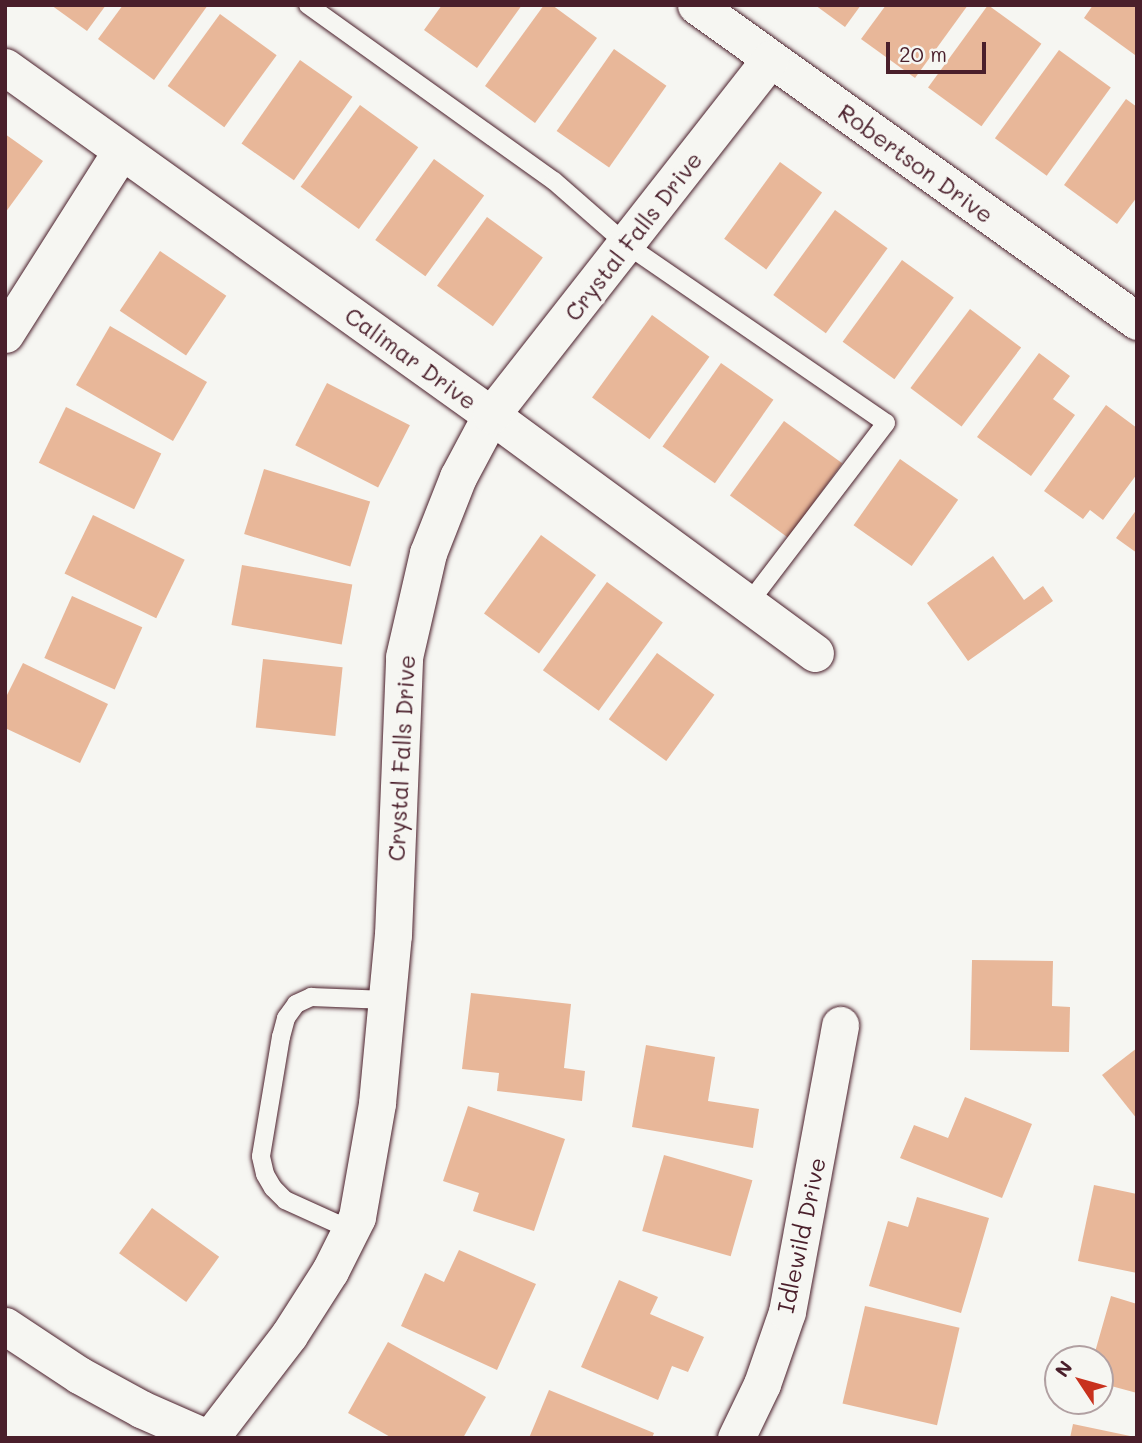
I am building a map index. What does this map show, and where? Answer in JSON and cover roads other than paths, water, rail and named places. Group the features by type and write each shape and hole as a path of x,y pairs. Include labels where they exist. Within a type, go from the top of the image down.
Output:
{"street":[{"name":"Robertson Drive","path":"696,5 1137,321"},
{"name":"Crystal Falls Drive","path":"208,1438 289,1335 358,1217 377,1103 393,936 396,784 404,657 428,552 458,477 491,415 627,245 770,59"},
{"name":"Calimar Drive","path":"5,67 491,415 815,653"},
{"path":"5,334 121,151"},
{"name":"Idlewild Drive","path":"736,1438 762,1384 787,1312 841,1025"},
{"path":"6,1327 32,1347 89,1381 141,1409 208,1438"}],"lane":[{"path":"308,5 554,181 627,245 886,423 748,604"},
{"path":"351,1230 285,1200 273,1188 265,1174 261,1156 281,1037 286,1018 296,1004 311,997 387,1000"}]}
